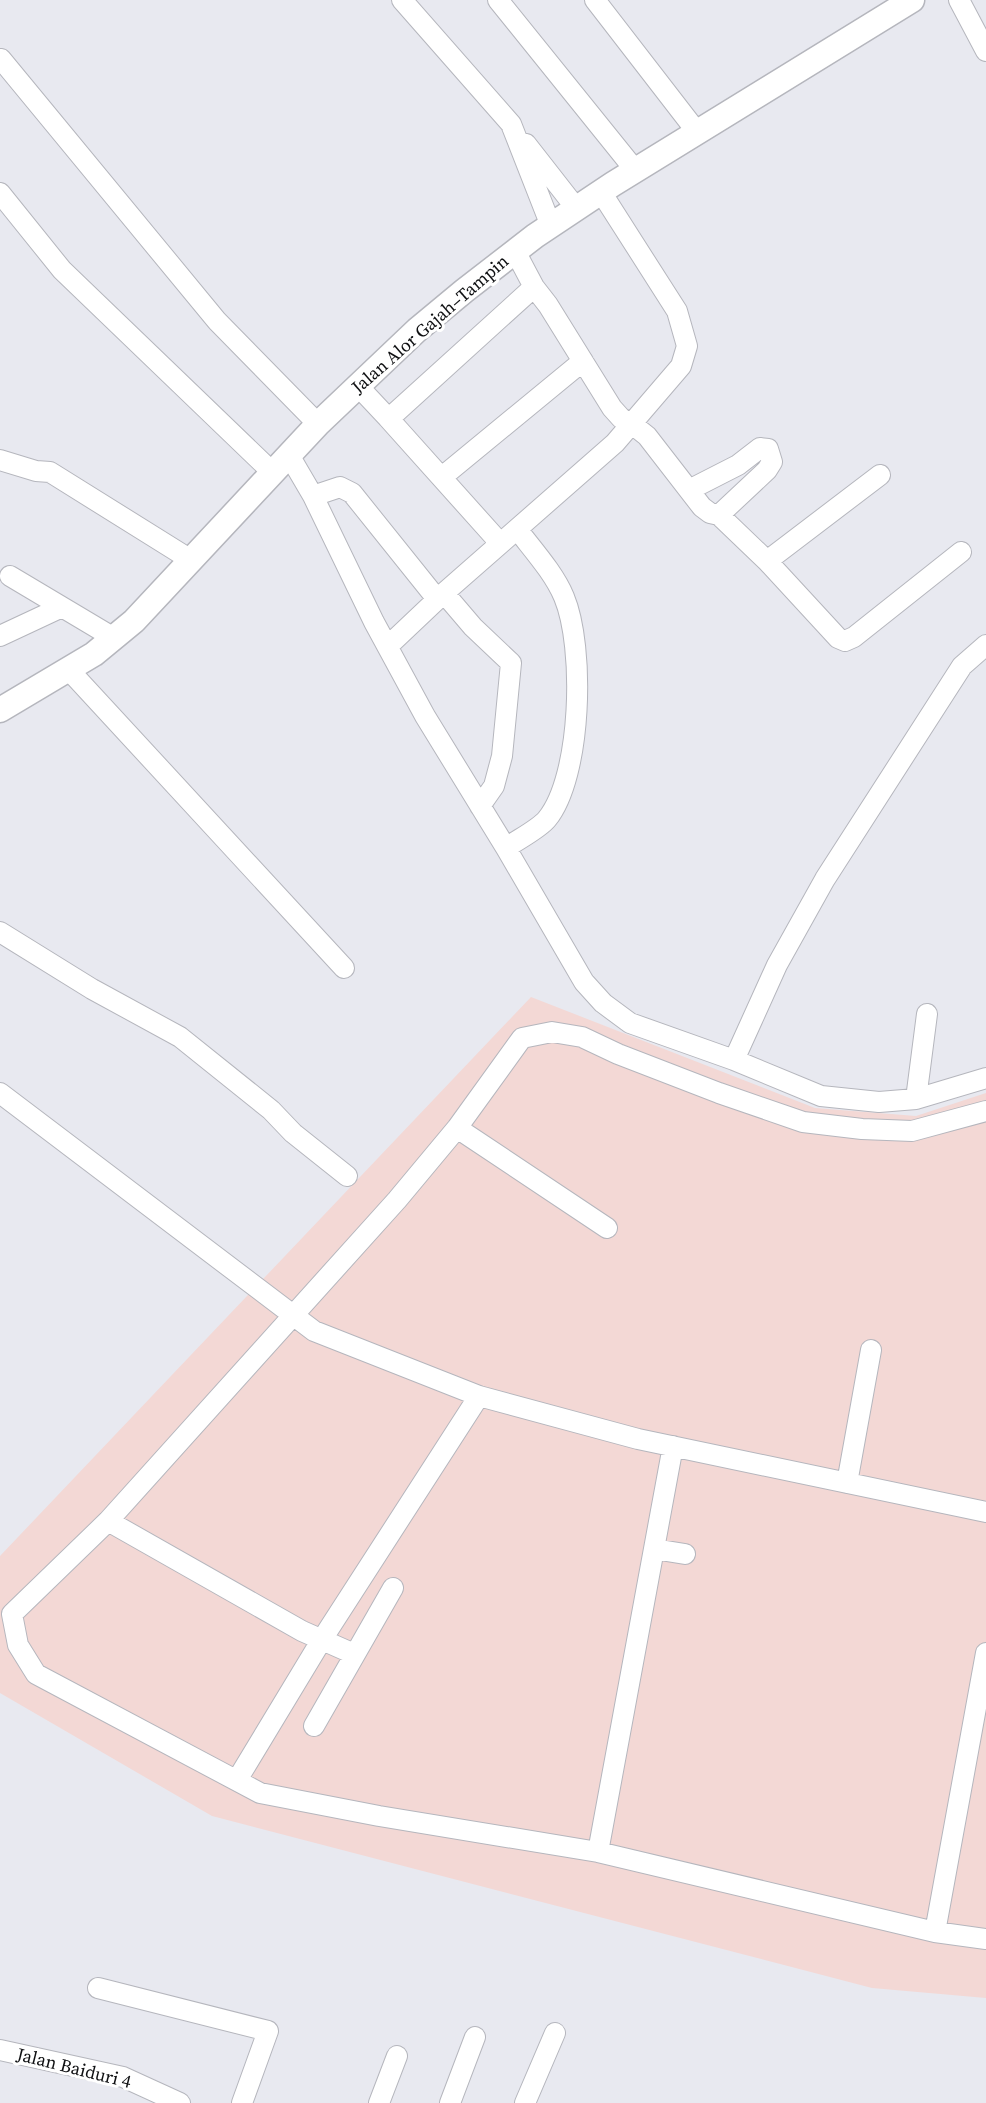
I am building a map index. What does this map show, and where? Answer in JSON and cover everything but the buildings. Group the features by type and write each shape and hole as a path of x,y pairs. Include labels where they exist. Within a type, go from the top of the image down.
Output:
{"main road":[{"name":"Jalan Alor Gajah–Tampin","path":"0,710 69,670 114,638 148,606 280,463 357,385 417,330 515,251 635,170 912,0"}],"street":[{"path":"402,0 511,124 576,208"},
{"path":"498,0 635,170"},
{"path":"595,0 697,132"},
{"path":"959,0 986,51"},
{"path":"1,59 217,321 318,424"},
{"path":"511,124 551,226"},
{"path":"388,646 440,596 615,444 681,366 687,346 677,311 602,192"},
{"path":"0,193 62,270 280,463 313,496 425,716 506,848 584,982 603,1003 630,1023 734,1060 821,1096 879,1102 916,1099 986,1077"},
{"path":"515,251 534,287 548,305 612,408 621,418 647,436 702,507 710,513 719,515 767,561 838,638 845,641 854,637 961,552"},
{"path":"388,418 534,287"},
{"path":"442,477 582,361"},
{"path":"357,385 500,543"},
{"path":"689,490 738,465 760,448 768,449 772,462 767,470 719,515"},
{"path":"0,460 36,471 50,472 191,560"},
{"path":"767,561 880,475"},
{"path":"313,496 340,488 352,493 440,596 511,663 502,756 494,786 480,806"},
{"path":"506,848 547,819 562,790 574,741 578,658 573,620 563,594 517,530"},
{"path":"10,576 114,638"},
{"path":"0,636 62,607"},
{"path":"734,1060 777,965 825,879 962,666 986,645"},
{"path":"69,670 344,968"},
{"path":"0,932 92,989 180,1037 271,1110 293,1133 347,1176"},
{"path":"916,1099 927,1014"},
{"path":"986,1111 912,1131 862,1130 803,1122 709,1089 618,1054 582,1037 552,1032 522,1038 457,1128 397,1200 108,1521 6,1619 18,1645 36,1674 260,1793 379,1816 598,1852 935,1932 986,1940"},
{"path":"951,1089 956,1119"},
{"path":"0,1093 314,1330 479,1396 673,1446 986,1512"},
{"path":"457,1128 607,1228"},
{"path":"847,1483 872,1350"},
{"path":"237,1780 321,1641 479,1396"},
{"path":"598,1852 673,1446"},
{"path":"108,1521 321,1641 354,1654"},
{"path":"654,1549 685,1554"},
{"path":"314,1726 393,1587"},
{"path":"935,1932 986,1653"},
{"path":"98,1988 268,2031 242,2103"},
{"path":"525,2103 555,2033"},
{"path":"450,2103 475,2037"},
{"name":"Jalan Baiduri 4","path":"0,2050 123,2077 180,2103"},
{"path":"380,2103 397,2056"}],"shaded area":[{"path":"531,997 815,1108 916,1116 986,1093 986,1998 872,1988 212,1816 0,1693 0,1556"}]}
